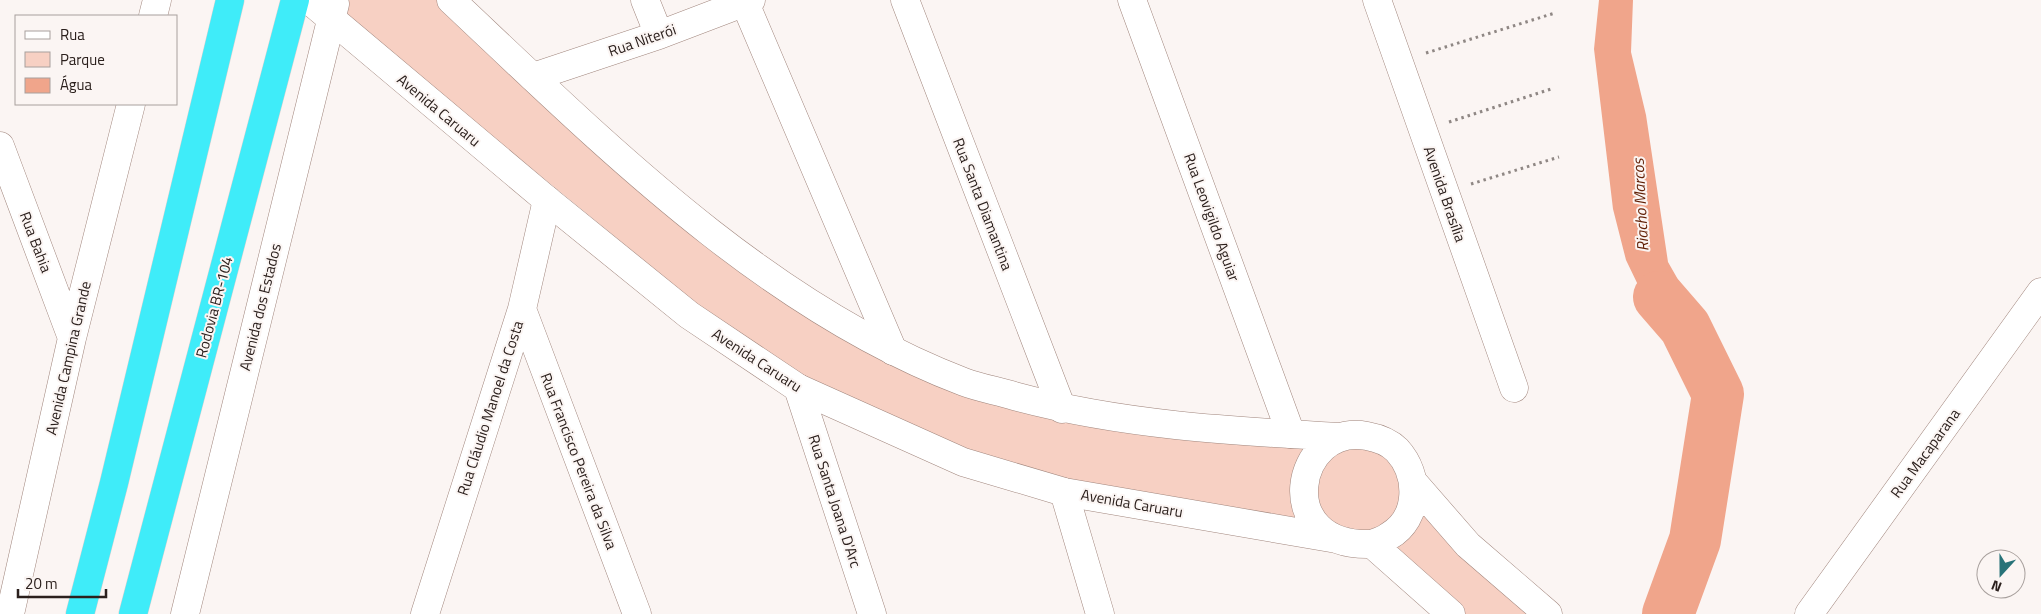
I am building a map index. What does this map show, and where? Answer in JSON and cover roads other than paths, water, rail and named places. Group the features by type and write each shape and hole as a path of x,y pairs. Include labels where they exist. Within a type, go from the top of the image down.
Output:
{"highway":[{"path":"80,614 114,483 230,0"},
{"name":"Rodovia BR-104","path":"133,614 295,0"}],"main road":[{"path":"153,15 157,0"},
{"name":"Avenida Caruaru","path":"309,0 334,9 547,200 689,315 798,388 963,462 1064,492 1331,538 1351,545 1372,544 1390,536 1405,522 1413,503 1414,483 1408,464 1396,449 1379,438 1360,434 1340,437 1192,428 1062,409 966,383 892,351 834,318 758,267 683,210 533,77 452,0"},
{"path":"645,0 659,35"},
{"name":"Rua Santa Diamantina","path":"905,0 1062,409"},
{"name":"Rua Leovigildo Aguiar","path":"1132,0 1291,434"},
{"name":"Avenida Brasília","path":"1377,0 1514,388"},
{"path":"748,1 892,351"},
{"name":"Rua Niterói","path":"533,77 659,35 748,1"},
{"name":"Avenida dos Estados","path":"185,614 334,9"},
{"name":"Avenida Campina Grande","path":"10,614 72,338 131,105"},
{"name":"Rua Bahia","path":"0,146 72,338"},
{"name":"Rua Cláudio Manoel da Costa","path":"425,614 522,309 547,200"},
{"name":"Rua Macaparana","path":"1809,614 2041,292"},
{"name":"Rua Francisco Pereira da Silva","path":"522,309 637,614"},
{"name":"Rua Santa Joana D'Arc","path":"798,388 872,614"},
{"name":"Avenida Caruaru","path":"1331,538 1312,521 1304,497 1305,472 1319,451 1340,437"},
{"name":"Avenida Caruaru","path":"1414,483 1468,545 1548,614"},
{"path":"1064,492 1100,614"},
{"path":"1372,544 1451,614"}],"water":[{"name":"Riacho Marcos","path":"1599,0 1633,0 1631,52 1646,115 1668,262 1717,348 1683,366 1665,341 1626,260 1613,209 1594,49"}],"waterway":[{"path":"1659,297 1685,327 1718,394 1695,540 1668,614"}]}
